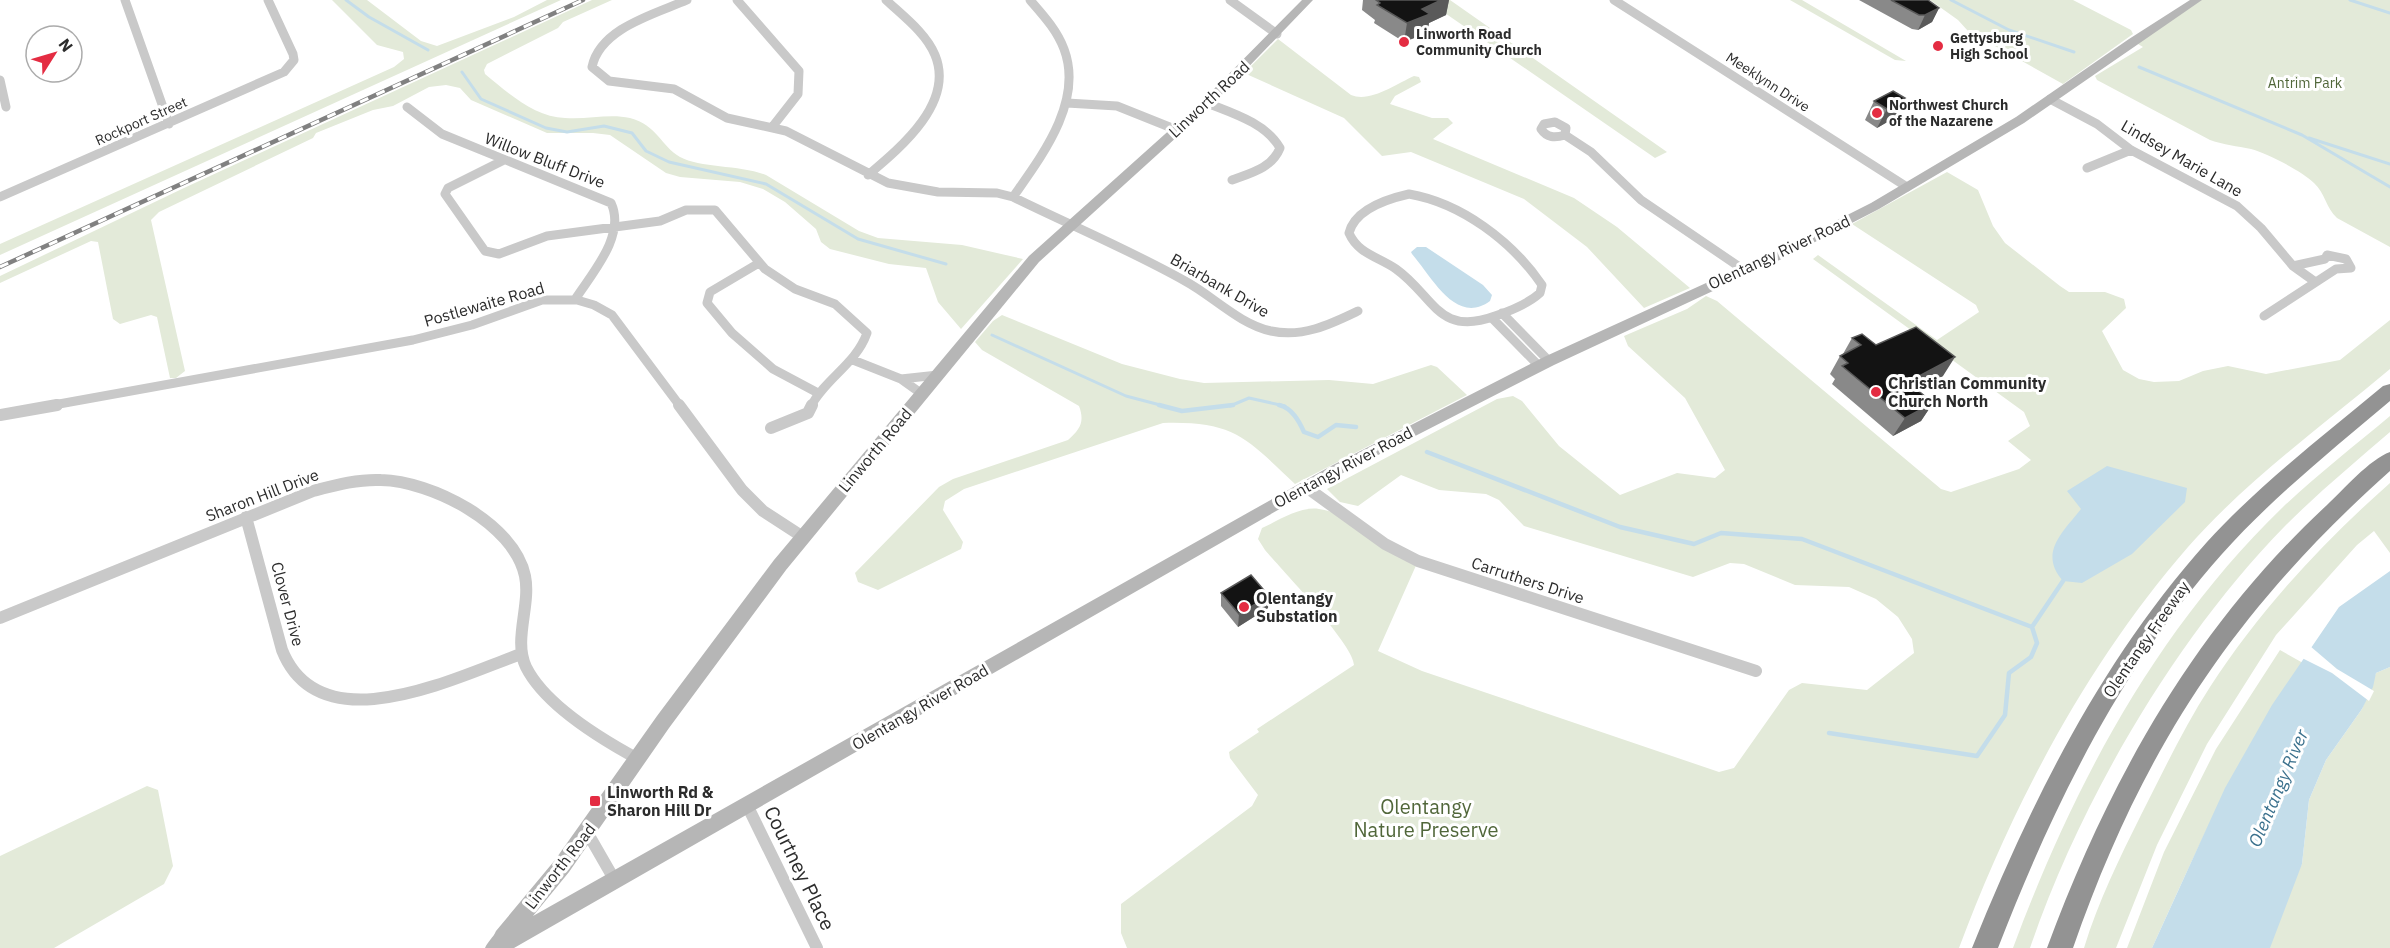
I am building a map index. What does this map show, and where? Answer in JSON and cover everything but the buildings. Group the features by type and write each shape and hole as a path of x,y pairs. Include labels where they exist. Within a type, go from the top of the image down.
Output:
{"highway":[{"name":"Olentangy Freeway","path":"1985,948 2007,890 2061,776 2091,719 2138,649 2215,548 2293,473 2390,391"},
{"path":"2060,948 2116,810 2178,700 2236,616 2295,547 2390,459"}],"main road":[{"name":"Linworth Road","path":"495,948 587,832 739,619 803,537 1034,260 1207,103 1308,0"},
{"name":"Olentangy River Road","path":"495,948 1305,487 1544,364 1805,242 1907,187 1983,144 2197,0"}],"street":[{"path":"125,0 169,124"},
{"name":"Rockport Street","path":"0,197 275,78 290,66 293,54 268,0"},
{"name":"Briarbank Drive","path":"687,0 605,40 593,54 592,67 612,83 672,88 727,118 773,126 799,137 868,174 907,188 938,192 998,193 1012,197 1186,280 1245,320 1270,331 1300,333 1327,326 1358,311"},
{"path":"737,0 799,71 803,82 800,95 773,126"},
{"path":"868,174 891,156 924,117 934,101 939,84 938,64 929,45 886,0"},
{"path":"1012,197 1050,142 1067,103 1069,75 1063,48 1047,19 1030,0"},
{"path":"1230,0 1277,34"},
{"name":"Meeklynn Drive","path":"1614,0 1907,187"},
{"path":"0,80 6,107"},
{"name":"Lindsey Marie Lane","path":"2050,99 2084,116 2131,150 2237,206 2261,228 2293,266 2314,280"},
{"path":"1067,103 1117,106 1177,130"},
{"path":"1207,103 1256,123 1273,136 1281,147 1281,154 1272,164 1232,180"},
{"name":"Willow Bluff Drive","path":"407,107 442,134 606,200 615,208 615,228"},
{"path":"1565,135 1591,153 1641,200 1744,270"},
{"path":"2087,168 2131,150"},
{"path":"504,160 448,188 445,194 485,251 499,255 547,236 660,221 686,210 709,208 723,217 759,263 795,289 835,304 865,329 867,338 853,360 818,393 808,413 771,428"},
{"path":"1409,194 1434,200 1490,232 1502,240 1537,276 1542,285 1537,297 1502,313 1468,324 1444,318 1407,278 1389,263 1366,253 1353,242 1348,230 1353,220 1393,198 1409,194"},
{"path":"576,298 615,228"},
{"path":"2264,316 2314,280 2336,268 2344,270 2351,268 2350,263 2332,254 2327,255 2325,259 2293,266"},
{"path":"759,263 710,292 707,303 732,333 773,369 818,393"},
{"name":"Postlewaite Road","path":"0,415 413,340 466,327 535,302 576,298 591,302 612,315 742,490 763,511 803,537"},
{"path":"1502,313 1544,364"},
{"path":"1492,318 1544,364"},
{"path":"853,360 901,379 922,394"},
{"path":"901,379 938,375"},
{"name":"Sharon Hill Drive","path":"0,618 314,490 370,479 398,481 430,489 458,502 487,522 512,547 522,563 527,581 521,654"},
{"name":"Carruthers Drive","path":"1305,487 1384,544 1418,561 1756,671"},
{"name":"Clover Drive","path":"246,517 287,661 303,681 316,691 346,701 389,698 424,689 521,654"},
{"path":"521,654 537,685 574,718 618,749 638,759"},
{"name":"Courtney Place","path":"747,806 817,948"},
{"path":"587,832 614,879"}],"green space":[{"path":"332,0 367,0 421,41 437,46 514,17 547,0 561,0 0,255 0,244 394,67 404,59 403,52 377,45"},
{"path":"592,0 612,0 563,22 558,28 487,64 485,74 522,103 554,117 606,116 639,121 680,157 688,161 766,175 859,231 878,238 962,245 1023,259 961,329 938,302 926,268 889,264 830,249 821,242 816,229 785,202 763,189 740,182 680,177 666,173 610,135 547,133 471,100 460,88 446,85 429,87 393,106 373,110 316,133 313,138 159,212 151,220 185,371 176,378 170,378 157,317 151,315 120,324 113,319 98,242 91,241 0,283 0,276 184,188"},
{"path":"1426,0 1450,0 1667,152 1655,158"},
{"path":"1790,0 1802,0 1906,61 1895,60"},
{"path":"1930,0 2073,0 2131,30 2133,34 2063,84 1968,31 1958,20"},
{"name":"Antrim Park","path":"2197,0 2390,0 2390,247 2337,218 2318,187 2293,168 2258,151 2210,140 2097,80 2095,76 2143,47 2133,41"},
{"path":"1278,39 1351,95 1358,97 1375,95 1414,76 1419,77 1421,82 1395,96 1390,104 1432,118 1448,118 1453,123 1433,139 1574,198 1617,227 1690,288 1644,308 1587,247 1524,199 1411,152 1382,156 1344,118 1244,73"},
{"name":"Olentangy Nature Preserve","path":"1947,172 1978,190 1993,226 2005,243 2060,286 2069,292 2105,292 2124,299 2126,308 2102,331 2123,370 2139,379 2154,382 2179,381 2203,371 2228,366 2266,374 2340,360 2390,320 2390,369 2260,476 2211,522 2151,592 2117,638 2085,687 2029,788 2003,841 1959,948 1127,948 1121,933 1121,904 1252,806 1258,795 1230,758 1229,752 1259,732 1257,729 1354,665 1351,655 1330,625 1258,539 1262,528 1297,512 1319,509 1343,516 1370,530 1418,561 1378,651 1422,671 1719,772 1734,768 1789,690 1802,683 1867,690 1914,653 1912,639 1898,617 1876,599 1849,587 1795,585 1744,564 1730,563 1693,577 1524,526 1499,500 1486,494 1439,490 1401,475 1358,506 1340,502 1327,489 1497,399 1513,396 1522,401 1559,446 1620,495 1677,473 1715,478 1725,470 1685,398 1628,346 1624,336 1687,309 1706,296 1717,301 1941,489 1951,492 2019,469 2031,460 2008,441 2030,426 2024,412 1813,259 1818,255 1937,340 1979,312 1976,305 1852,224"},
{"path":"1002,315 1122,364 1180,379 1204,383 1329,380 1373,384 1431,365 1437,367 1467,395 1295,484 1251,444 1223,429 1187,423 1163,423 964,489 945,501 943,510 963,542 961,549 878,590 858,582 855,573 939,487 953,479 1068,440 1078,429 1082,417 1079,406 982,350 975,342 993,321"},
{"path":"2390,416 2390,432 2285,526 2206,618 2135,724 2104,779 2051,892 2030,948 2013,948 2063,827 2123,712 2158,657 2237,555 2283,507"},
{"path":"2390,483 2390,553 2374,531 2357,545 2276,635 2207,744 2157,845 2116,948 2084,948 2125,847 2200,702 2271,604 2340,529"},
{"path":"2280,650 2303,663 2280,696 2239,766 2152,948 2127,948 2164,852 2216,749"},
{"path":"2390,667 2390,948 2269,948 2293,881 2302,864 2309,800 2326,760 2362,709 2376,673"},
{"path":"147,786 158,790 173,866 164,884 54,948 0,948 0,856"}],"water":[{"path":"1417,247 1426,247 1483,285 1492,295 1490,301 1478,307 1466,307 1456,303 1437,286 1412,254 1411,252"},
{"path":"2107,466 2187,488 2185,502 2132,554 2082,583 2063,581 2056,571 2053,552 2061,535 2081,509 2067,491"},
{"name":"Olentangy River","path":"2390,571 2390,667 2376,673 2373,687 2362,709 2326,760 2309,800 2302,864 2270,948 2152,948 2225,788 2272,705 2339,607"}],"pier":[{"path":"2310,646 2337,669 2374,691 2369,701 2332,673 2302,658"}],"waterway":[{"path":"346,0 369,17 428,50"},
{"path":"1951,0 2009,30 2074,52"},
{"path":"2350,0 2390,13"},
{"path":"2139,67 2302,135 2390,187"},
{"path":"462,72 481,99 546,128 567,132 604,126 632,133 646,151 669,162 766,184 858,239 946,264"},
{"path":"2309,138 2390,164"},
{"path":"992,335 1126,396 1164,406"},
{"path":"1232,405 1249,398 1285,406"},
{"path":"1159,405 1182,411 1232,405"},
{"path":"1279,405 1291,412 1304,432 1318,437 1336,425 1356,427"},
{"path":"1427,452 1620,527 1694,544 1721,533 1802,539 2032,627"},
{"path":"2032,627 2063,581"},
{"path":"1829,733 1977,756 2005,715 2009,673 2031,657 2037,643 2032,627"}],"railway":[{"path":"0,267 583,0"}],"place":[{"name":"Linworth Road Community Church","path":"1404,42"},
{"name":"Gettysburg High School","path":"1938,46"},
{"name":"Northwest Church of the Nazarene","path":"1877,113"},
{"name":"Christian Community Church North","path":"1876,392"},
{"name":"Olentangy Substation","path":"1244,607"},
{"name":"Linworth Rd & Sharon Hill Dr","path":"595,801"}]}
